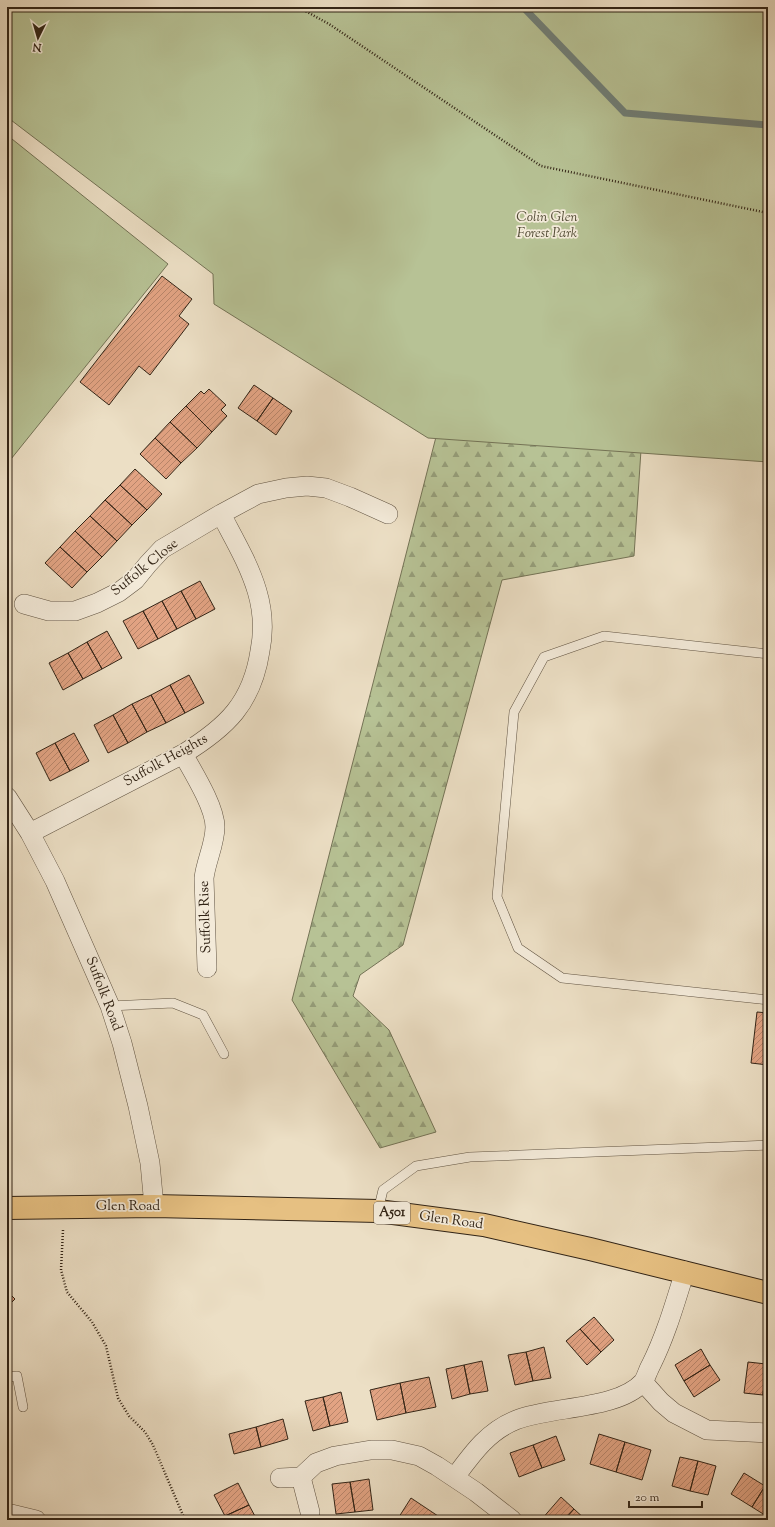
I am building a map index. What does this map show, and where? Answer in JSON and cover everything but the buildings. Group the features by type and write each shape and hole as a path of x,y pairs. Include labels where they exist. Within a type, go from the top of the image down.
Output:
{"main road":[{"name":"Glen Road","path":"7,1208 154,1206 378,1211 484,1226 685,1271 768,1293"}],"street":[{"name":"Suffolk Close","path":"24,604 50,611 75,611 97,603 119,592 135,580 162,550 221,514 258,494 286,488 307,486 326,488 388,514"},
{"name":"Suffolk Heights","path":"30,833 183,754 204,741 221,727 238,708 250,690 258,667 262,639 262,615 257,591 246,563 221,514"},
{"name":"Suffolk Rise","path":"183,754 212,810 215,826 212,848 204,878 207,968"},
{"name":"Suffolk Road","path":"7,797 30,833 54,881 110,1006 122,1043 138,1106 150,1163 154,1206"},
{"path":"455,1477 475,1450 494,1433 516,1420 536,1414 613,1400 629,1392 643,1382 667,1328 685,1271"},
{"path":"643,1382 661,1402 674,1413 707,1430 768,1433"},
{"path":"280,1478 301,1477 316,1463 335,1456 371,1450 392,1450 419,1456 437,1466 455,1477 512,1520"},
{"path":"301,1477 310,1512"},
{"path":"7,1513 36,1520"}],"lane":[{"path":"768,654 604,636 544,657 514,712 497,897 518,948 562,978 768,1000"},
{"path":"110,1006 173,1003 203,1015 224,1054"},
{"path":"378,1211 383,1190 416,1166 470,1157 768,1145"},
{"path":"7,1377 17,1376 23,1407"}],"path":[{"path":"298,7 329,24 541,166 768,213"},
{"path":"63,1207 62,1270 67,1292 92,1322 106,1346 118,1398 129,1416 145,1432 153,1445 185,1520"}],"green space":[{"name":"Colin Glen Forest Park","path":"7,7 768,7 642,435 634,556 502,580 403,945 360,975 353,996 389,1030 436,1132 380,1148 292,1000 437,433 221,273"},
{"name":"Colin Glen Forest Park","path":"7,7 768,7 768,462 428,438 214,304 213,274 7,117"},
{"path":"7,135 168,264 7,464"}],"waterway":[{"path":"523,7 625,113 768,125"}]}
